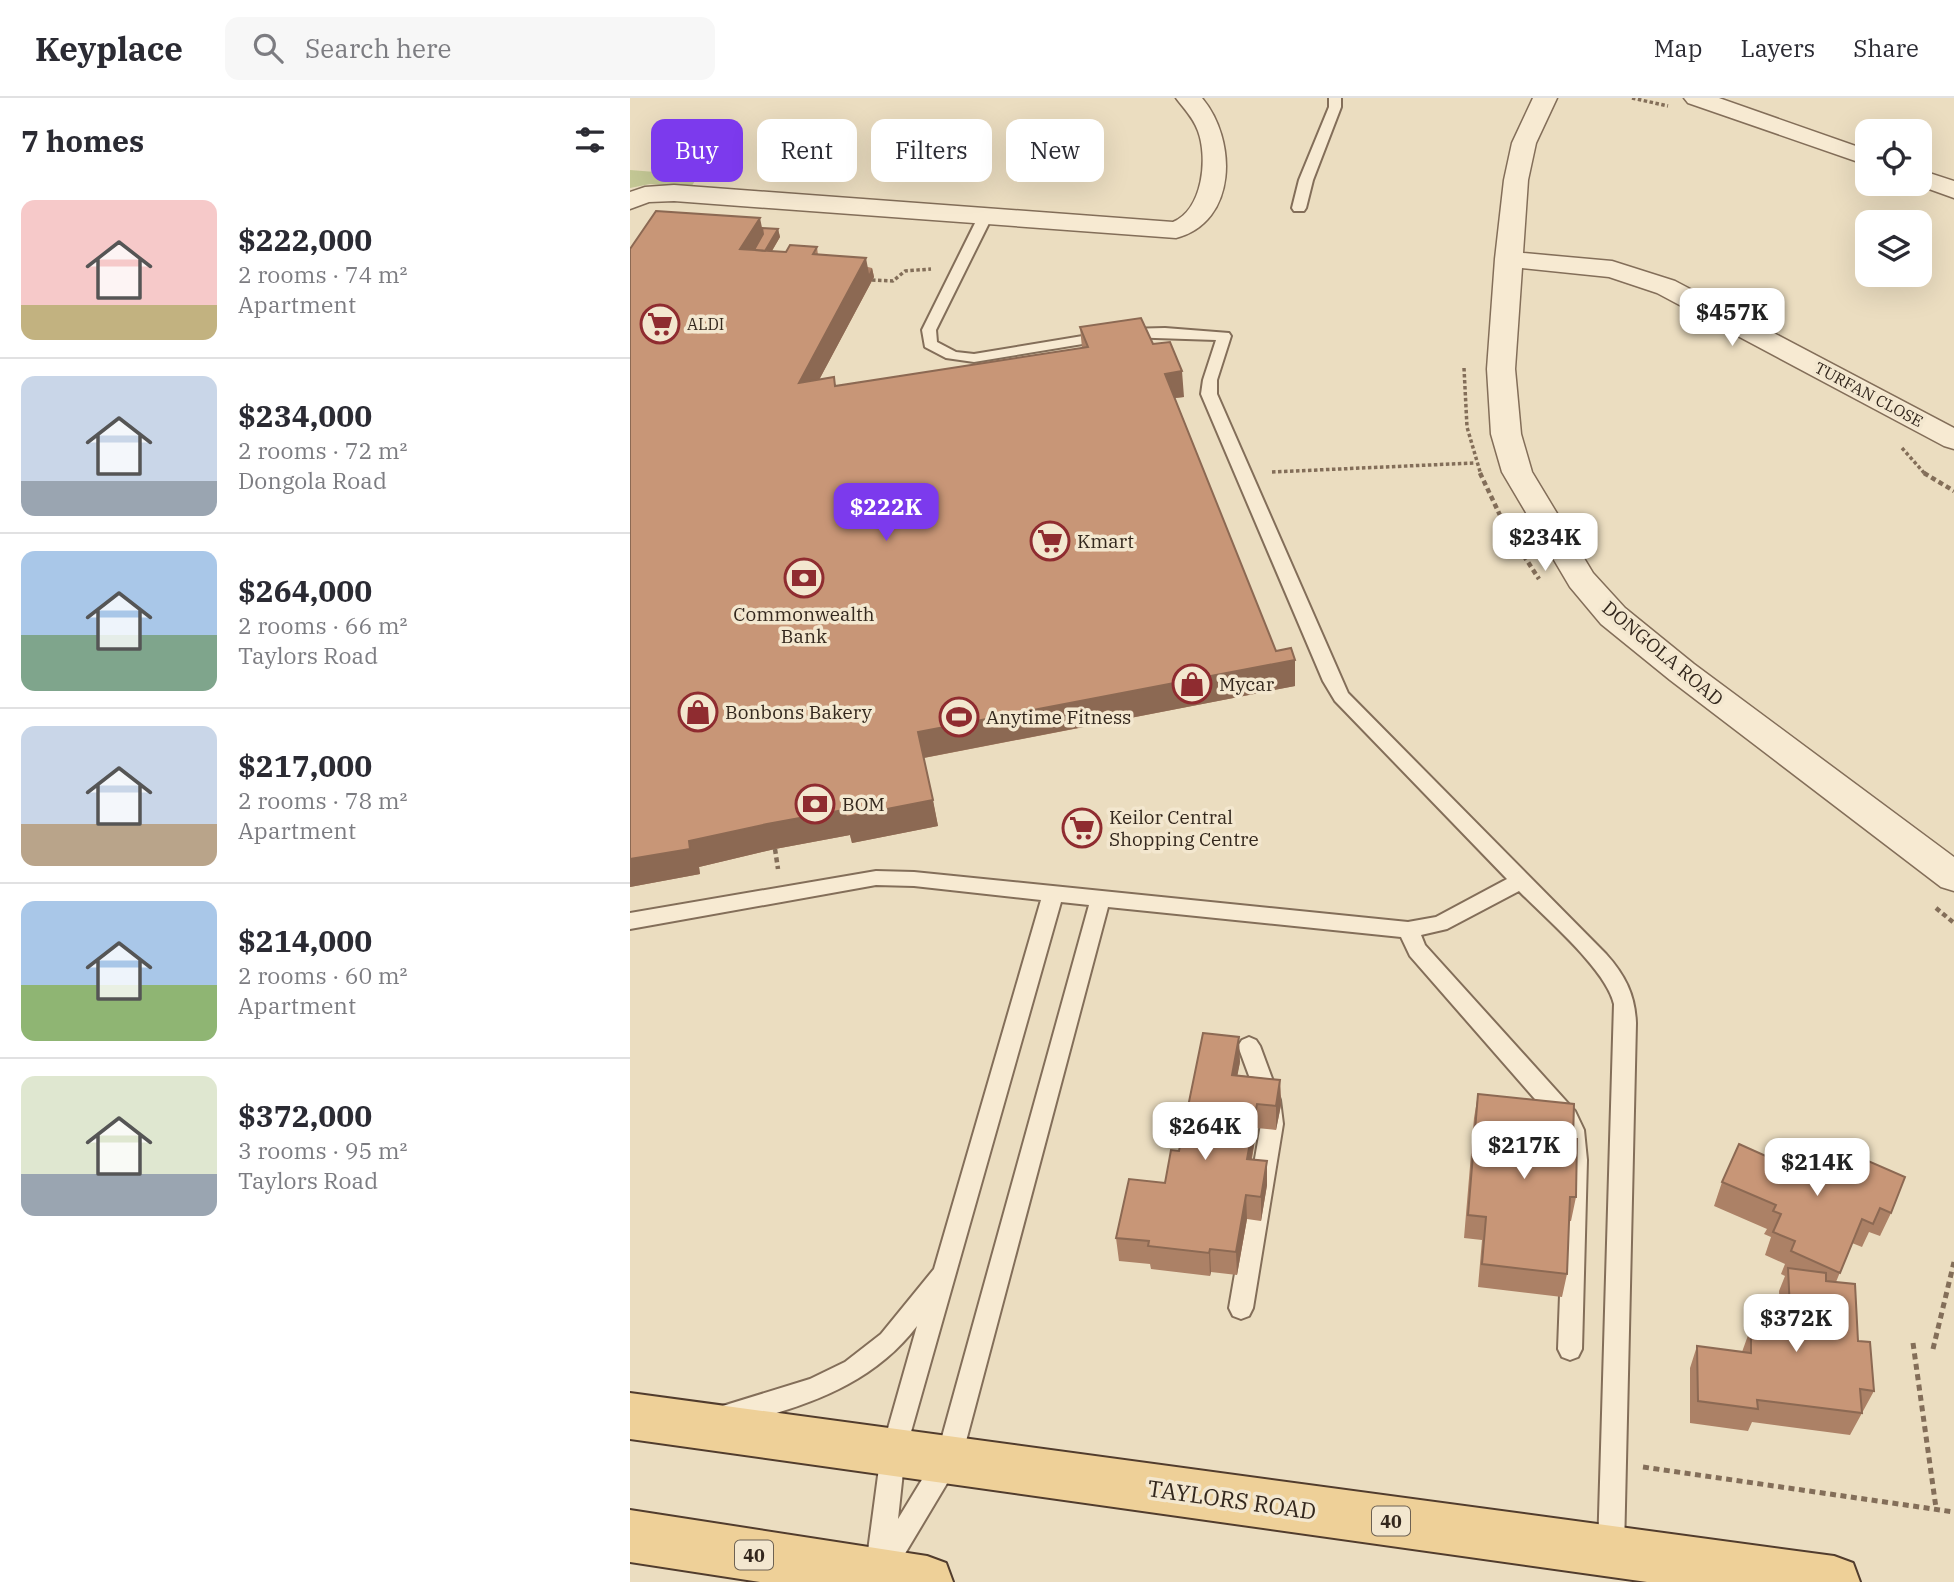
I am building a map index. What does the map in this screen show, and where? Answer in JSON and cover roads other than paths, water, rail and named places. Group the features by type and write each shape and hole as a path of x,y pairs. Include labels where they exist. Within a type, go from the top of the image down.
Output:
{"main road":[{"name":"TAYLORS ROAD","path":"630,1416 1834,1582"},
{"name":"40","path":"630,1536 902,1578"}],"street":[{"path":"630,201 645,195 674,193 1176,230 1191,224 1207,195 1214,150 1208,126 1188,98"},
{"name":"DONGOLA ROAD","path":"1545,98 1524,143 1516,180 1508,259 1501,369 1506,434 1517,472 1555,541 1581,580 1613,617 1954,877"},
{"path":"1696,98 1855,154"},
{"path":"1932,182 1954,190"},
{"name":"TURFAN CLOSE","path":"1508,259 1612,269 1666,287 1954,440"}],"lane":[{"path":"1299,208 1306,180 1335,107 1335,98"},
{"path":"986,215 929,330 930,344 941,353 974,358 1125,333 1166,332 1224,336 1209,388 1244,476 1341,697 1611,974 1620,987 1625,1004 1611,1551"},
{"path":"630,921 876,878 914,879 1408,930 1440,924 1520,881"},
{"path":"902,1578 893,1453 1054,894"},
{"path":"902,1578 948,1460 1100,898"},
{"path":"1408,930 1417,950 1552,1100 1573,1130 1576,1160 1570,1349"},
{"path":"1241,1308 1272,1124 1269,1100 1250,1046"},
{"path":"694,1425 815,1390 859,1369 890,1341 945,1270"}],"place":[{"name":"ALDI","path":"660,324"},
{"name":"Kmart","path":"1050,541"},
{"name":"Commonwealth Bank","path":"804,578"},
{"name":"Mycar","path":"1192,684"},
{"name":"Bonbons Bakery","path":"698,712"},
{"name":"Anytime Fitness","path":"959,717"},
{"name":"BOM","path":"815,804"},
{"name":"Keilor Central Shopping Centre","path":"1082,828"}]}
